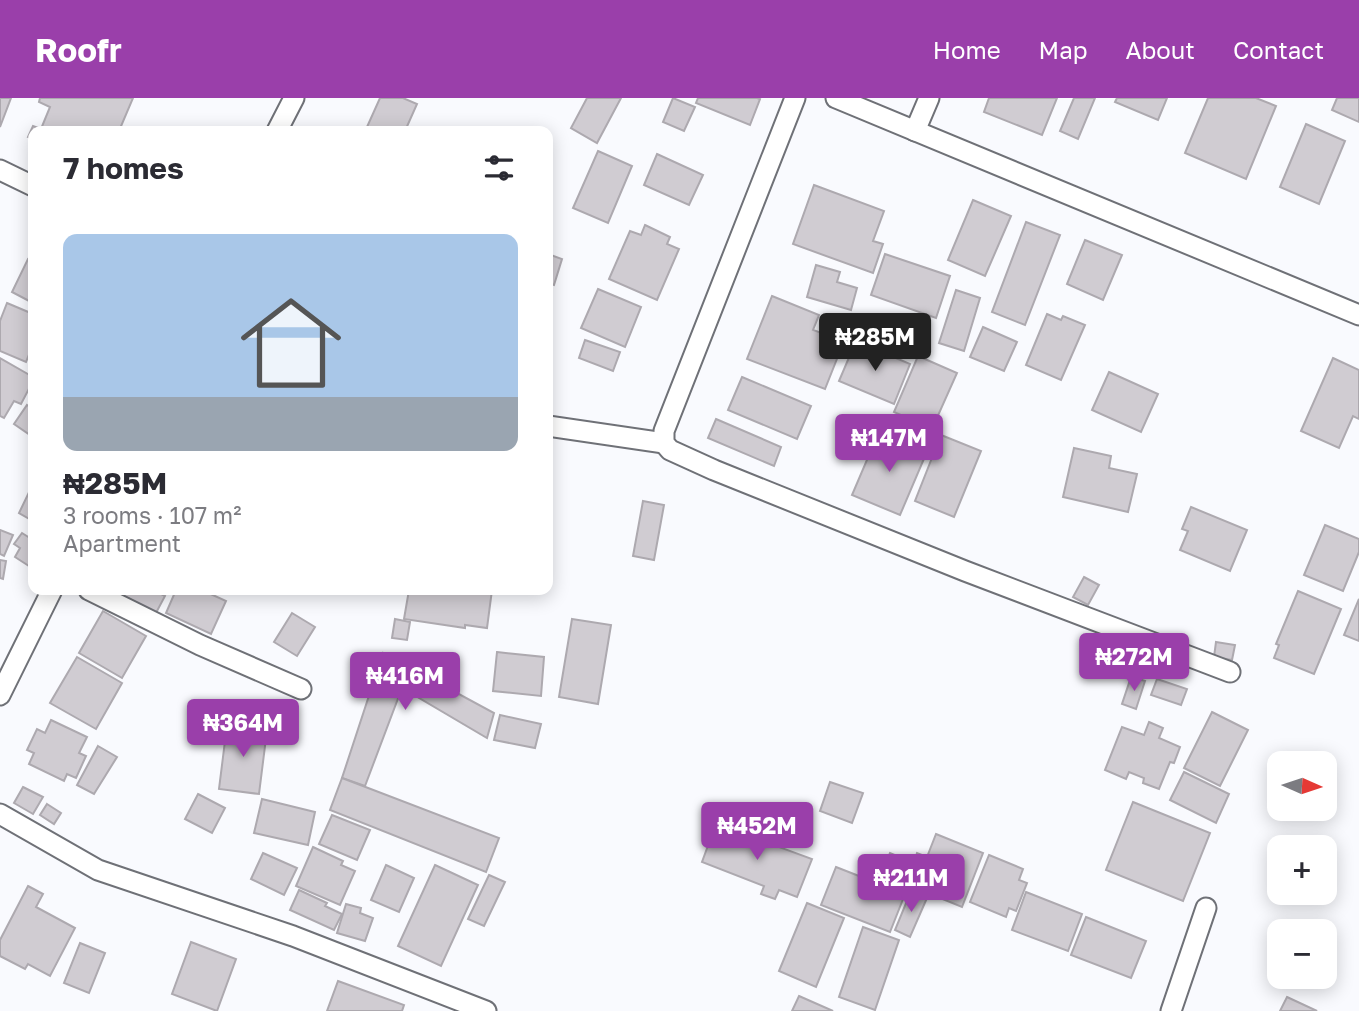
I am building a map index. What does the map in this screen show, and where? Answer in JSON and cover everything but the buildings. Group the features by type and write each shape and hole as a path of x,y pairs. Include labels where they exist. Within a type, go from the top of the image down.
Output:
{"street":[{"path":"280,126 294,98"},
{"path":"795,98 664,431 664,443 670,450 714,470 965,571 1230,672"},
{"path":"836,98 1359,316"},
{"path":"915,131 929,98"},
{"path":"0,170 28,184"},
{"path":"553,427 664,443"},
{"path":"0,695 50,595"},
{"path":"99,595 200,645 301,689"},
{"path":"0,814 98,870 293,936 486,1011"},
{"path":"1171,1011 1206,908"}]}
